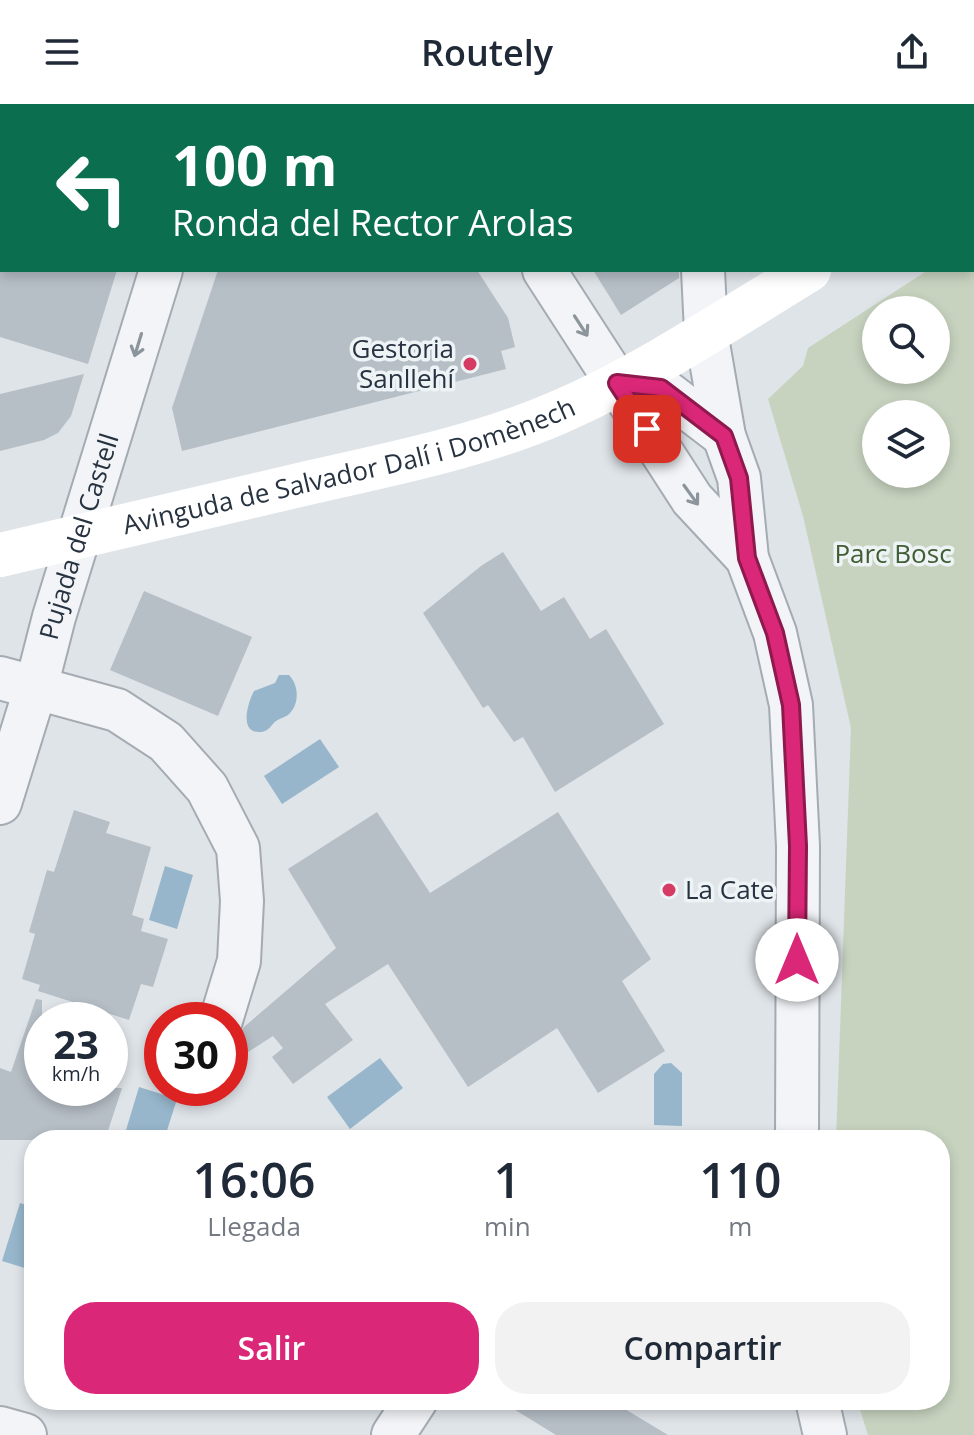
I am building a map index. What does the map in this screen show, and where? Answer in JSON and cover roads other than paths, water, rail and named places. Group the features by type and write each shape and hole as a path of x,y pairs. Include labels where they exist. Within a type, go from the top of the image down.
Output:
{"main road":[{"name":"Avinguda de Salvador Dalí i Domènech","path":"0,555 376,468 486,438 555,414 617,383 806,272"}],"street":[{"name":"Pujada del Castell","path":"0,803 18,682 54,617 160,272"},
{"path":"545,272 692,499 747,558"},
{"path":"703,272 706,332 724,436 739,478 747,558 775,633 791,705 798,846 797,1130"},
{"path":"617,383 661,388 724,436"},
{"path":"18,682 117,710 166,742 207,788 238,848 242,901 239,961 226,1002"},
{"path":"393,1435 409,1410"},
{"path":"819,1410 825,1435"},
{"path":"0,1428 25,1435"}],"water":[{"path":"279,675 289,675 295,684 295,706 288,715 266,730 254,731 249,728 247,716 254,691 275,683"},
{"path":"320,739 339,767 282,804 264,776"},
{"path":"165,866 193,875 177,929 149,920"},
{"path":"380,1058 403,1088 350,1129 327,1097"},
{"path":"671,1063 682,1073 682,1126 654,1125 654,1074 663,1064"},
{"path":"139,1087 144,1089 144,1106 175,1106 167,1130 126,1130"},
{"path":"20,1203 24,1204 24,1268 2,1261"}],"place":[{"name":"Gestoria Sanllehí","path":"470,364"},
{"name":"La Cate","path":"669,890"}],"park label":[{"name":"Parc Bosc","path":"893,554"}]}
